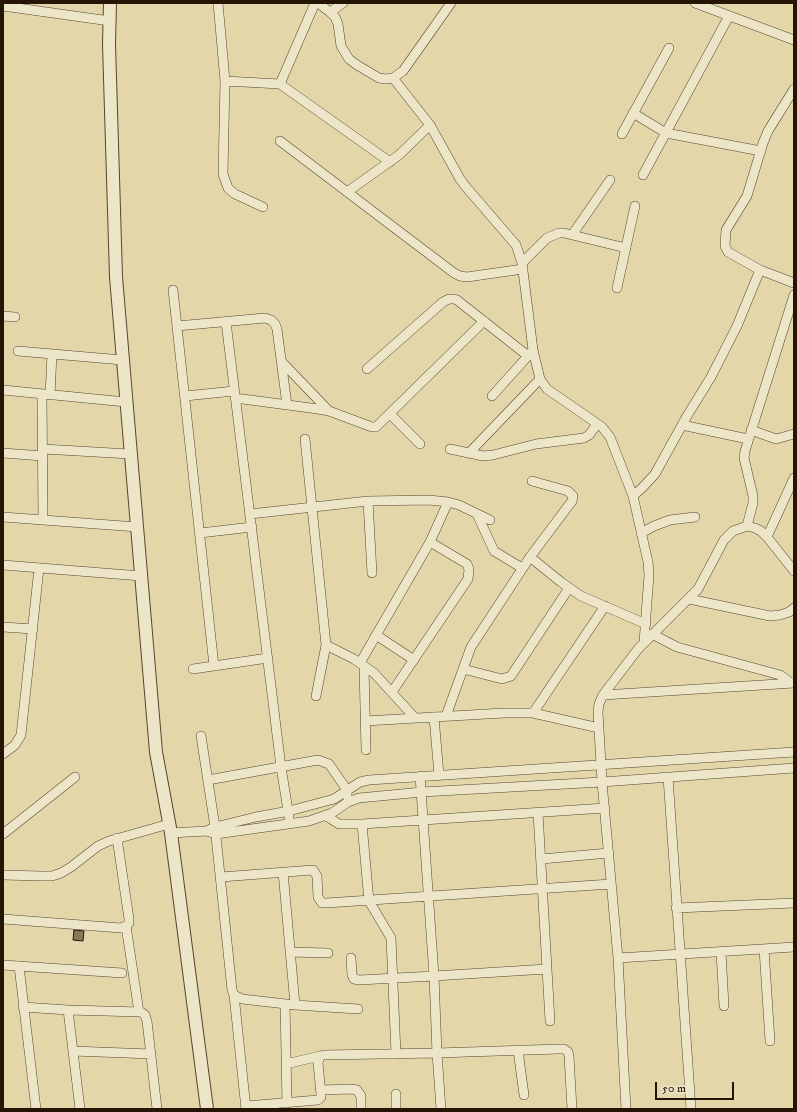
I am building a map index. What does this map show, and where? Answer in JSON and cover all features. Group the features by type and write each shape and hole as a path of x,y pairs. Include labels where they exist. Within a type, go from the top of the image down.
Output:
{"street":[{"path":"110,3 109,44 116,277 156,752 170,828 207,1109"},
{"path":"218,3 225,81 223,166 225,182 228,188 235,194 263,207"},
{"path":"280,84 315,3"},
{"path":"318,3 335,17 338,24 341,46 349,59 357,66 379,78 386,79 393,78 403,70 451,3"},
{"path":"330,12 343,3"},
{"path":"695,3 794,40"},
{"path":"3,6 110,21"},
{"path":"643,175 729,16"},
{"path":"622,134 670,48"},
{"path":"393,78 430,125 460,179 472,195 516,245 522,266 531,353 540,379 547,389 597,424 607,432 610,437 633,496 649,575 644,642"},
{"path":"225,81 280,84 390,162"},
{"path":"794,89 768,131 748,192 726,230 724,240 728,252 760,270 794,283"},
{"path":"633,113 666,133 761,151"},
{"path":"347,192 390,162 407,148 430,125"},
{"path":"280,142 446,268 460,276 467,277 522,266 547,238 564,233 626,248"},
{"path":"572,235 610,180"},
{"path":"617,288 635,206"},
{"path":"633,496 655,474 682,425 724,355 738,326 760,270"},
{"path":"173,290 214,666"},
{"path":"747,526 753,503 753,496 744,458 751,430 794,295"},
{"path":"367,370 443,302 449,299 458,300 484,322 531,353"},
{"path":"3,316 15,317"},
{"path":"177,326 265,318 272,320 277,329 287,405"},
{"path":"226,322 281,767 290,824"},
{"path":"185,396 235,394 329,412 372,427 376,427 484,322"},
{"path":"18,351 122,360"},
{"path":"492,396 531,353"},
{"path":"43,520 42,453 46,395 52,354"},
{"path":"281,361 329,412"},
{"path":"469,453 540,379"},
{"path":"3,390 126,402"},
{"path":"390,414 420,444"},
{"path":"450,449 483,456 493,455 536,444 580,439 589,435 597,424"},
{"path":"682,425 748,440"},
{"path":"751,430 776,439 794,435 794,428"},
{"path":"305,439 326,645 316,696"},
{"path":"3,453 130,454"},
{"path":"767,537 794,478"},
{"path":"446,716 471,647 522,568 572,501 573,496 568,490 532,481"},
{"path":"250,514 368,501 429,500 459,505 490,520"},
{"path":"368,501 372,573"},
{"path":"366,750 366,721 362,665 376,635 430,542 448,502"},
{"path":"477,514 494,551 522,568"},
{"path":"3,517 137,527"},
{"path":"641,533 670,520 695,517"},
{"path":"626,1109 618,958 602,782 598,708 603,695 644,642 698,589 724,540 733,531 747,526 756,528 767,537 794,571"},
{"path":"200,534 252,527"},
{"path":"392,692 468,579 469,574 467,564 430,542"},
{"path":"530,557 581,596 646,624"},
{"path":"3,565 141,576"},
{"path":"3,754 15,745 21,735 39,568"},
{"path":"463,670 502,679 511,676 569,588"},
{"path":"689,599 770,616 780,615 792,611"},
{"path":"533,713 605,606"},
{"path":"3,627 33,629"},
{"path":"652,634 677,647 780,675 793,683"},
{"path":"376,635 414,660"},
{"path":"326,645 374,673 415,718"},
{"path":"193,669 268,658"},
{"path":"603,695 793,683"},
{"path":"366,721 504,713 533,713 599,728"},
{"path":"434,717 439,775"},
{"path":"201,736 216,830 232,990 234,995 246,1108 318,1100 321,1097 318,1063 320,1056"},
{"path":"3,875 52,876 71,867 98,846 116,838 170,828 188,831 206,831 309,821 326,816 338,810 348,802 359,798 422,792 602,782 791,768 790,753 369,780 360,782 334,799 216,830"},
{"path":"740,756 742,772"},
{"path":"208,780 318,760 329,764 347,790 348,802"},
{"path":"650,761 651,778"},
{"path":"420,776 434,976 437,1053 442,1109"},
{"path":"3,834 75,777"},
{"path":"668,777 679,954 691,1109"},
{"path":"326,816 339,824 362,824 605,808"},
{"path":"538,813 550,1021"},
{"path":"362,824 369,901 391,938 396,1054"},
{"path":"3,919 121,928 126,926 129,923 129,919 116,838"},
{"path":"541,859 609,854"},
{"path":"221,877 313,870 317,876 318,897 322,903 612,884"},
{"path":"283,872 290,952 290,1004 286,1064 287,1103"},
{"path":"676,908 794,903"},
{"path":"126,926 139,1012"},
{"path":"618,958 794,947"},
{"path":"764,949 770,1041"},
{"path":"290,952 328,952"},
{"path":"721,952 724,1006"},
{"path":"351,958 351,970 354,978 358,980 547,969"},
{"path":"3,965 122,973"},
{"path":"19,966 36,1109"},
{"path":"234,995 242,999 290,1004 358,1008"},
{"path":"23,1007 139,1012 144,1015 147,1021 157,1109"},
{"path":"68,1010 80,1109"},
{"path":"286,1064 324,1054 396,1054 564,1049 568,1052 572,1109"},
{"path":"518,1050 524,1095"},
{"path":"73,1051 151,1054"},
{"path":"321,1090 357,1090 361,1096 361,1109"},
{"path":"396,1094 396,1109"}],"building":[{"path":"74,930 84,931 83,941 73,940"}]}
